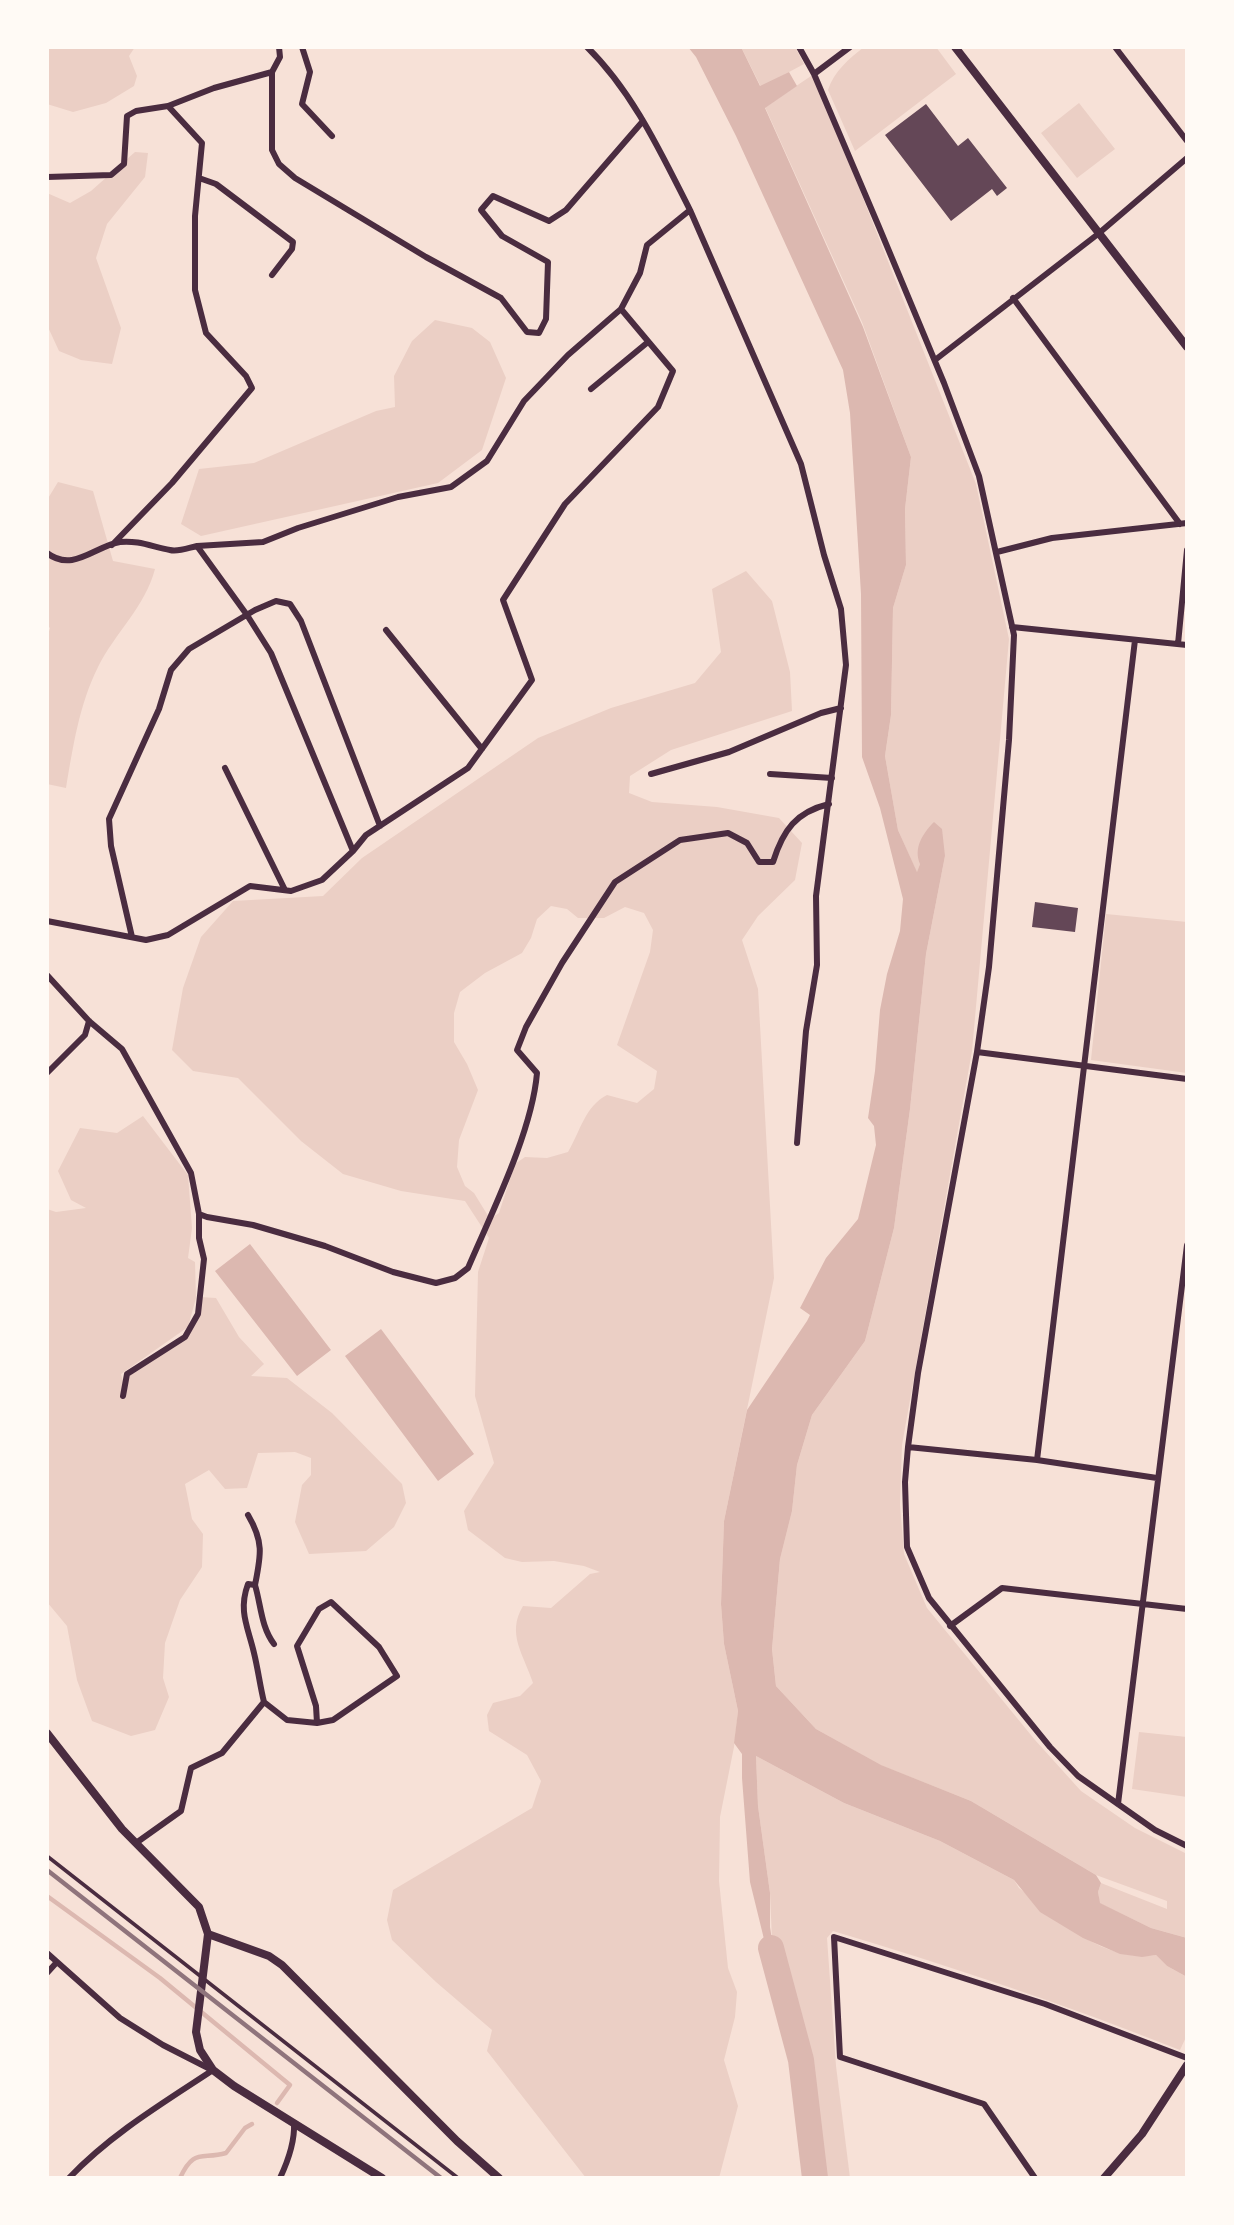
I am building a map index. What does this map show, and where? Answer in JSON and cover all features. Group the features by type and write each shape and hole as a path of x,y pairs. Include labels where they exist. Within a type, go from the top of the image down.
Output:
{"street":[{"path":"279,47 281,57 272,72 272,150 279,164 295,178 501,298 527,332 539,333 546,319 548,262 502,236 481,209 493,196 549,221 566,210 643,121"},
{"path":"302,47 310,72 303,104 332,136"},
{"path":"587,47 601,61 643,121 690,210 801,464 841,609 846,665 816,896 817,965 806,1031 797,1143"},
{"path":"799,47 814,74 934,360 978,476 1014,635 1008,754 989,967 977,1052 918,1373 905,1482 907,1547 929,1598 1050,1747 1078,1776 1155,1830 1187,1846"},
{"path":"814,74 850,47"},
{"path":"955,47 1187,347"},
{"path":"1115,47 1187,141"},
{"path":"47,177 111,175 124,164 127,116 136,111 169,106 214,88 272,72"},
{"path":"112,545 172,483 252,388 246,376 206,333 195,290 195,216 202,143 169,106"},
{"path":"934,360 1098,234 1187,158"},
{"path":"199,178 216,184 293,242 292,249 272,275"},
{"path":"47,553 54,558 74,561 119,542 147,543 172,551 197,546 263,542 298,527 398,497 451,487 487,461 524,401 569,355 621,309 640,273 647,245 690,210"},
{"path":"1013,298 1183,524"},
{"path":"47,921 146,940 168,935 250,886 291,891 322,880 366,835 468,768 532,680 503,600 565,504 658,407 673,371 621,309"},
{"path":"591,389 648,342"},
{"path":"997,552 1052,538 1183,524"},
{"path":"197,546 271,653 353,851"},
{"path":"1178,644 1187,550"},
{"path":"131,937 110,846 109,819 159,709 171,670 189,649 276,601 290,604 301,621 380,826"},
{"path":"1012,627 1187,645"},
{"path":"386,630 482,748"},
{"path":"1037,1460 1135,640"},
{"path":"651,774 729,752 821,713 841,708"},
{"path":"225,768 285,890"},
{"path":"770,774 832,778"},
{"path":"199,1214 253,1225 325,1246 393,1272 436,1283 455,1278 468,1268 498,1197 521,1137 536,1086 537,1073 517,1050 526,1027 562,963 615,882 680,840 728,832 747,843 759,862 773,862 781,837 808,809 829,804"},
{"path":"47,975 89,1021 122,1049 191,1172 199,1214 199,1238 204,1259 198,1314 185,1337 127,1374 123,1396"},
{"path":"47,1073 85,1035 89,1021"},
{"path":"977,1052 1187,1079"},
{"path":"1118,1804 1187,1245"},
{"path":"908,1447 1037,1460 1157,1478"},
{"path":"248,1515 259,1533 261,1554 255,1585 265,1632 274,1643"},
{"path":"255,1585 248,1584 243,1597 244,1622 254,1652 264,1702 287,1720 317,1723 333,1720 397,1676 379,1647 331,1602 319,1609 297,1646 316,1706 317,1723"},
{"path":"950,1626 1002,1588 1187,1609"},
{"path":"136,1843 181,1811 191,1768 222,1753 264,1702"},
{"path":"47,1733 122,1829 199,1908 208,1934 196,2032 200,2050 213,2070"},
{"path":"208,1934 269,1956 282,1965 457,2141 499,2178"},
{"path":"1035,2178 984,2104 840,2057 834,1937 1045,2004 1187,2058"},
{"path":"47,1952 120,2018 163,2045 213,2070 234,2086 382,2178"},
{"path":"47,1973 57,1962"},
{"path":"1104,2178 1142,2134 1187,2065"},
{"path":"69,2178 87,2159 126,2127 213,2070"},
{"path":"280,2178 294,2136 294,2123"}],"lane":[{"path":"47,1856 458,2178"}],"shaded area":[{"path":"47,47 135,47 129,56 137,76 134,86 106,103 73,112 47,104"},
{"path":"688,47 741,47 760,86 789,72 797,86 765,108 863,327 911,457 905,509 906,565 893,608 891,715 885,756 898,830 917,872 920,864 920,841 934,822 942,829 945,856 926,954 894,1228 865,1341 812,1415 797,1465 792,1511 780,1559 772,1649 776,1686 816,1729 881,1765 971,1801 1096,1875 1101,1883 1098,1892 1100,1903 1151,1928 1187,1938 1187,1977 1167,1966 1156,1955 1142,1957 1120,1954 1083,1938 1040,1912 1014,1880 940,1841 844,1803 756,1756 758,1806 770,1893 770,1927 786,1979 775,1984 750,1882 742,1754 734,1743 738,1711 724,1644 721,1604 724,1521 747,1410 807,1321 810,1315 800,1308 826,1258 858,1219 876,1145 874,1126 868,1118 880,1010 900,931 903,899 880,808 862,757 861,594 850,413 843,370 736,136 696,57"},
{"path":"741,47 795,47 804,64 761,87"},
{"path":"864,47 936,47 956,74 855,151 828,90 838,71"},
{"path":"814,74 976,484 1009,639 972,1051 902,1445 900,1505 904,1554 927,1608 1035,1740 1081,1791 1135,1828 1187,1854 1187,1938 1151,1928 1099,1903 1098,1892 1101,1883 1167,1909 1167,1901 1096,1875 971,1801 880,1765 816,1729 776,1686 772,1649 780,1559 792,1511 797,1465 812,1415 865,1341 894,1228 926,954 945,856 920,864 917,873 898,830 885,756 891,715 893,608 906,565 905,509 911,457 862,322 765,107"},
{"path":"1079,103 1115,149 1077,178 1041,133"},
{"path":"135,152 148,153 145,177 107,224 96,258 121,328 112,364 81,360 59,351 47,325 47,193 70,203 91,191"},
{"path":"435,320 472,328 490,342 506,378 482,450 438,483 201,536 181,524 199,469 254,463 376,411 395,407 394,376 412,341"},
{"path":"58,482 93,491 113,561 155,569 144,596 91,681 78,726 66,788 47,784 47,638 50,628 47,625 47,500"},
{"path":"746,571 772,601 790,672 792,711 671,750 630,776 629,793 652,802 717,807 779,818 802,843 795,880 758,916 742,940 758,989 774,1278 724,1521 721,1604 724,1644 738,1711 720,1817 719,1881 728,1968 737,1992 735,2017 724,2060 738,2106 719,2178 586,2178 487,2051 492,2030 392,1940 387,1920 393,1890 532,1808 541,1781 527,1755 489,1731 487,1715 493,1703 520,1696 533,1683 516,1635 518,1616 523,1606 551,1608 590,1574 600,1572 584,1566 554,1561 522,1562 505,1558 468,1530 464,1511 494,1463 475,1396 478,1272 489,1238 465,1201 401,1191 343,1174 301,1141 238,1078 193,1071 172,1050 183,988 201,937 233,901 323,896 362,858 538,738 611,708 695,683 721,652 712,589","holes":["551,906 567,909 578,918 604,918 625,907 644,913 653,930 650,952 617,1045 657,1071 654,1089 637,1103 607,1095 588,1113 568,1152 547,1158 525,1157 515,1164 499,1213 490,1219 474,1193 465,1186 457,1167 459,1140 478,1090 454,1042 454,1013 460,992 485,973 522,953 531,938 537,919"]},
{"path":"1106,914 1187,922 1187,1073 1091,1060"},
{"path":"143,1116 188,1175 192,1228 188,1258 195,1262 196,1298 188,1327 121,1374 124,1385 127,1374 185,1337 198,1314 200,1297 216,1298 239,1337 264,1364 251,1376 287,1378 332,1413 402,1484 406,1503 394,1527 366,1551 309,1554 295,1522 302,1485 311,1475 311,1458 295,1452 258,1453 247,1488 225,1489 209,1470 185,1484 192,1519 203,1534 202,1567 180,1600 165,1643 163,1678 169,1697 155,1730 131,1736 92,1721 77,1680 67,1626 47,1602 47,1209 56,1212 86,1208 71,1200 58,1171 80,1128 117,1133"},
{"path":"250,1244 331,1350 297,1376 215,1271"},
{"path":"381,1329 474,1454 438,1481 345,1356"},
{"path":"1139,1732 1187,1737 1187,1797 1132,1789"},
{"path":"756,1756 844,1803 940,1841 1014,1880 1019,1888 1050,1913 1099,1945 1136,1956 1156,1955 1167,1966 1187,1977 1187,2035 1180,2050 1008,1987 833,1931 827,1938 836,2066 850,2178 823,2178 800,2017 772,1940 770,1893 758,1806"}],"building":[{"path":"926,104 958,146 968,138 1007,188 997,196 992,189 951,221 885,135"},
{"path":"1035,902 1078,908 1075,932 1032,927"}],"waterway":[{"path":"47,1896 160,1978 290,2085 277,2103"},
{"path":"771,1948 801,2060 815,2178"},
{"path":"180,2178 194,2159 226,2153 245,2128 252,2124"}],"railway":[{"path":"47,1870 441,2178"}]}
